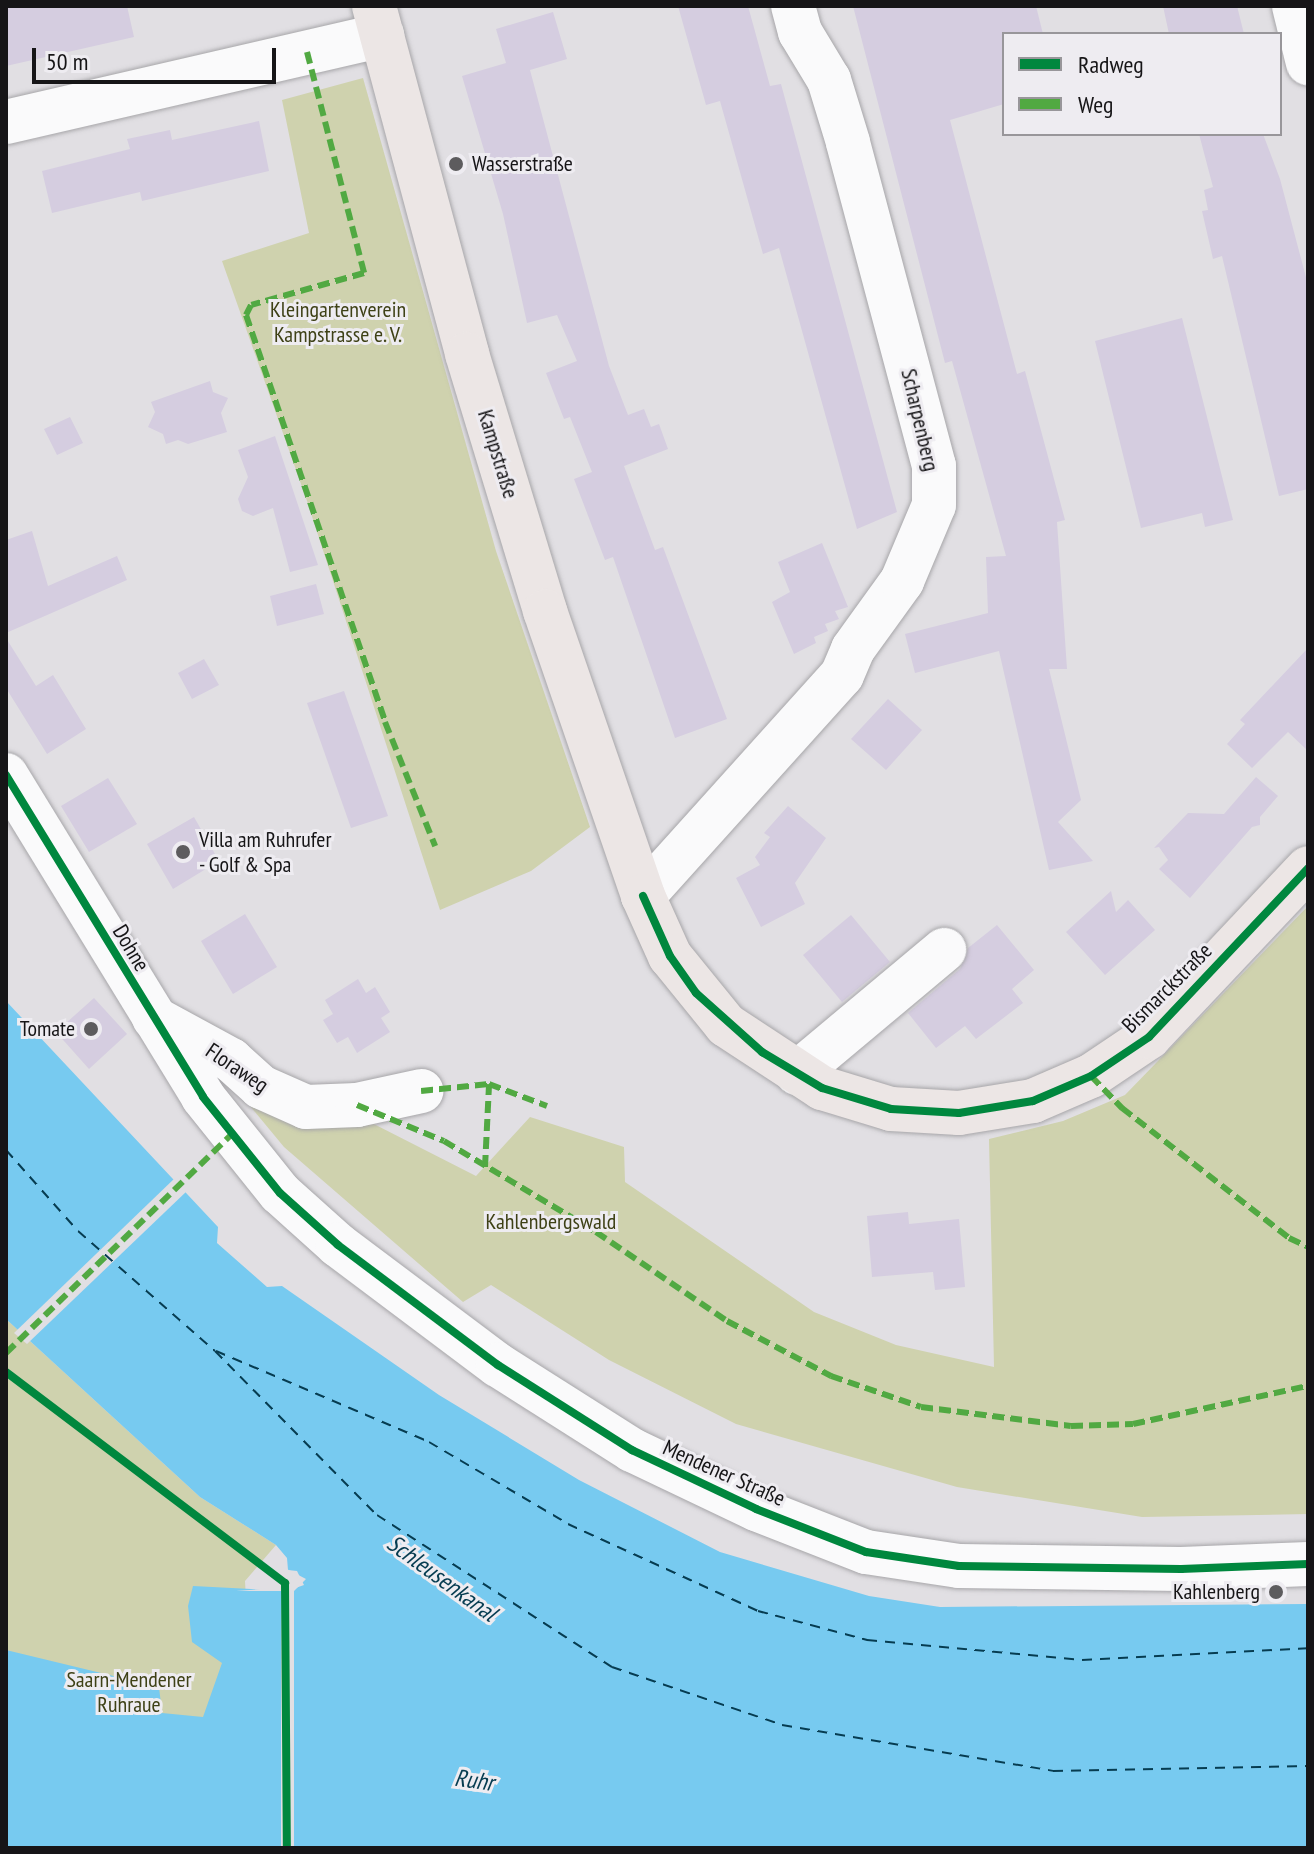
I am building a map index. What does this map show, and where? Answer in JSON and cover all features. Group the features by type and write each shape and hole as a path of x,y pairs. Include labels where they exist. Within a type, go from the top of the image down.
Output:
{"main road":[{"name":"Kampstraße","path":"378,20 467,354 531,565 643,896"},
{"name":"Bismarckstraße","path":"643,896 670,956 696,993 726,1025 822,1088 891,1109 959,1113 1033,1101 1091,1076 1149,1037 1308,868"}],"street":[{"name":"Scharpenberg","path":"643,896 842,675 853,649 902,581 934,505 934,466 829,80 800,32 793,6"},
{"path":"1294,6 1308,63"},
{"path":"6,122 378,20"},
{"name":"Dohne","path":"6,775 152,1016 230,1136"},
{"path":"797,1073 944,950"},
{"name":"Floraweg","path":"152,1016 231,1060 261,1087 306,1107 357,1105 421,1091"},
{"name":"Mendener Straße","path":"230,1136 280,1193 338,1245 498,1365 632,1450 756,1509 866,1552 959,1566 1181,1569 1308,1564"}],"green space":[{"name":"Kleingartenverein Kampstrasse e. V.","path":"363,78 496,551 590,827 531,871 440,910 307,501 222,261 309,233 282,100"},
{"name":"Kahlenbergswald","path":"1308,906 1308,1514 1142,1517 957,1487 736,1424 609,1360 491,1285 463,1302 284,1147 226,1077 366,1120 476,1176 530,1117 624,1147 625,1182 814,1312 896,1345 994,1367 989,1139 1063,1121 1125,1095"},
{"name":"Saarn-Mendener Ruhraue","path":"6,1319 200,1497 276,1545 245,1581 258,1815 6,1848"}],"water":[{"path":"6,1001 218,1227 217,1243 267,1287 282,1286 439,1395 579,1480 720,1552 869,1596 940,1607 1308,1604 1308,1848 6,1848 6,1650 159,1687 162,1713 203,1717 222,1663 192,1642 188,1606 193,1586 287,1591 304,1585 297,1571 288,1570 287,1558 276,1545 200,1497 6,1319"}],"pier":[{"path":"176,1177 188,1190 27,1344 14,1333"},
{"path":"283,1567 306,1579 294,1591 294,1848 281,1848 281,1591 236,1591 298,1586 300,1578 285,1574"}],"building":[{"path":"6,6 127,6 134,37 6,66"},
{"path":"678,6 748,6 770,86 781,84 897,512 857,529 779,248 763,254 720,101 706,105"},
{"path":"853,6 1036,6 1042,32 1002,32 1002,105 950,120 1017,374 1025,371 1065,520 1057,522 1067,669 1049,669 1081,800 1058,822 1093,861 1049,870 999,651 915,673 905,634 988,613 986,557 1006,556 952,361 945,363"},
{"path":"1163,6 1237,6 1244,32 1169,32"},
{"path":"553,12 567,59 530,70 609,366 628,415 644,409 651,427 659,424 668,449 624,466 655,550 663,547 727,719 675,738 613,557 605,560 574,479 592,472 570,417 564,419 546,373 577,361 557,315 527,323 503,214 462,76 506,63 496,29"},
{"path":"259,121 269,171 142,201 140,192 52,213 42,171 130,149 127,139 170,130 172,140"},
{"path":"1200,136 1264,136 1280,179 1308,285 1308,489 1279,496 1222,256 1213,259 1202,211 1208,210 1204,190 1213,187"},
{"path":"1182,318 1233,520 1205,527 1202,513 1141,528 1095,341"},
{"path":"210,381 213,392 228,398 221,413 227,432 188,444 178,440 166,444 163,434 148,427 155,412 151,402"},
{"path":"70,417 83,443 57,455 44,429"},
{"path":"275,436 318,565 290,572 273,508 253,516 242,511 238,499 248,477 238,450"},
{"path":"32,531 48,586 117,556 127,580 6,633 6,540"},
{"path":"822,543 848,607 835,611 839,619 825,624 828,631 814,637 816,643 794,654 772,602 790,592 778,562"},
{"path":"316,584 324,614 277,626 270,596"},
{"path":"6,638 36,686 53,675 86,729 47,754 6,688"},
{"path":"1308,648 1308,751 1288,732 1252,768 1227,744 1245,724 1240,720"},
{"path":"204,659 219,685 192,699 178,673"},
{"path":"344,691 388,816 351,828 307,703"},
{"path":"888,699 922,730 886,770 851,739"},
{"path":"1256,777 1278,796 1260,817 1260,825 1252,827 1190,898 1159,869 1168,860 1159,847 1154,848 1188,813 1224,814"},
{"path":"108,778 137,824 89,852 61,806"},
{"path":"788,806 826,838 795,883 805,904 761,927 736,878 760,865 755,857 770,837 764,833"},
{"name":"Villa am Ruhrufer - Golf & Spa","path":"194,817 219,861 173,889 147,844"},
{"path":"1111,891 1116,912 1128,900 1155,930 1105,975 1066,932"},
{"path":"245,914 277,967 233,994 201,941"},
{"path":"851,915 890,962 842,1002 803,955"},
{"path":"997,925 1034,970 1012,989 1023,1003 976,1039 965,1026 936,1048 908,1013 960,969 968,948"},
{"path":"358,979 366,993 375,987 390,1012 381,1018 390,1032 357,1053 348,1037 337,1043 323,1020 333,1014 325,1000"},
{"path":"94,998 127,1034 89,1069 56,1032"},
{"path":"908,1212 909,1224 959,1219 965,1287 935,1290 933,1272 872,1277 867,1216"}],"ferry route":[{"path":"6,1150 78,1231 215,1351 377,1515 612,1667 782,1725 1053,1771 1308,1766"},
{"path":"216,1351 429,1442 568,1524 758,1611 867,1640 1082,1660 1308,1648"}],"marked path":[{"path":"307,52 364,273 251,305 246,315 385,722 435,846"},
{"path":"1091,1076 1122,1108 1289,1238 1308,1247"},
{"path":"421,1091 489,1084 547,1106"},
{"path":"485,1167 489,1084"},
{"path":"357,1105 444,1141 596,1232 727,1321 831,1376 921,1407 1071,1426 1133,1424 1308,1386"},
{"path":"6,1353 230,1136"}],"cycle path":[{"path":"6,775 203,1097 280,1193 338,1245 498,1365 632,1450 756,1509 866,1552 959,1566 1181,1569 1308,1564"},
{"path":"643,896 670,956 696,993 762,1052 822,1088 891,1109 959,1113 1033,1101 1091,1076 1149,1037 1308,868"},
{"path":"6,1372 285,1583 287,1848"}],"place":[{"name":"Wasserstraße","path":"456,164"},
{"name":"Villa am Ruhrufer - Golf & Spa","path":"183,852"},
{"name":"Tomate","path":"91,1029"},
{"name":"Kahlenberg","path":"1276,1592"}],"water label":[{"name":"Schleusenkanal","path":"442,1578"},
{"name":"Ruhr","path":"474,1780"}]}
